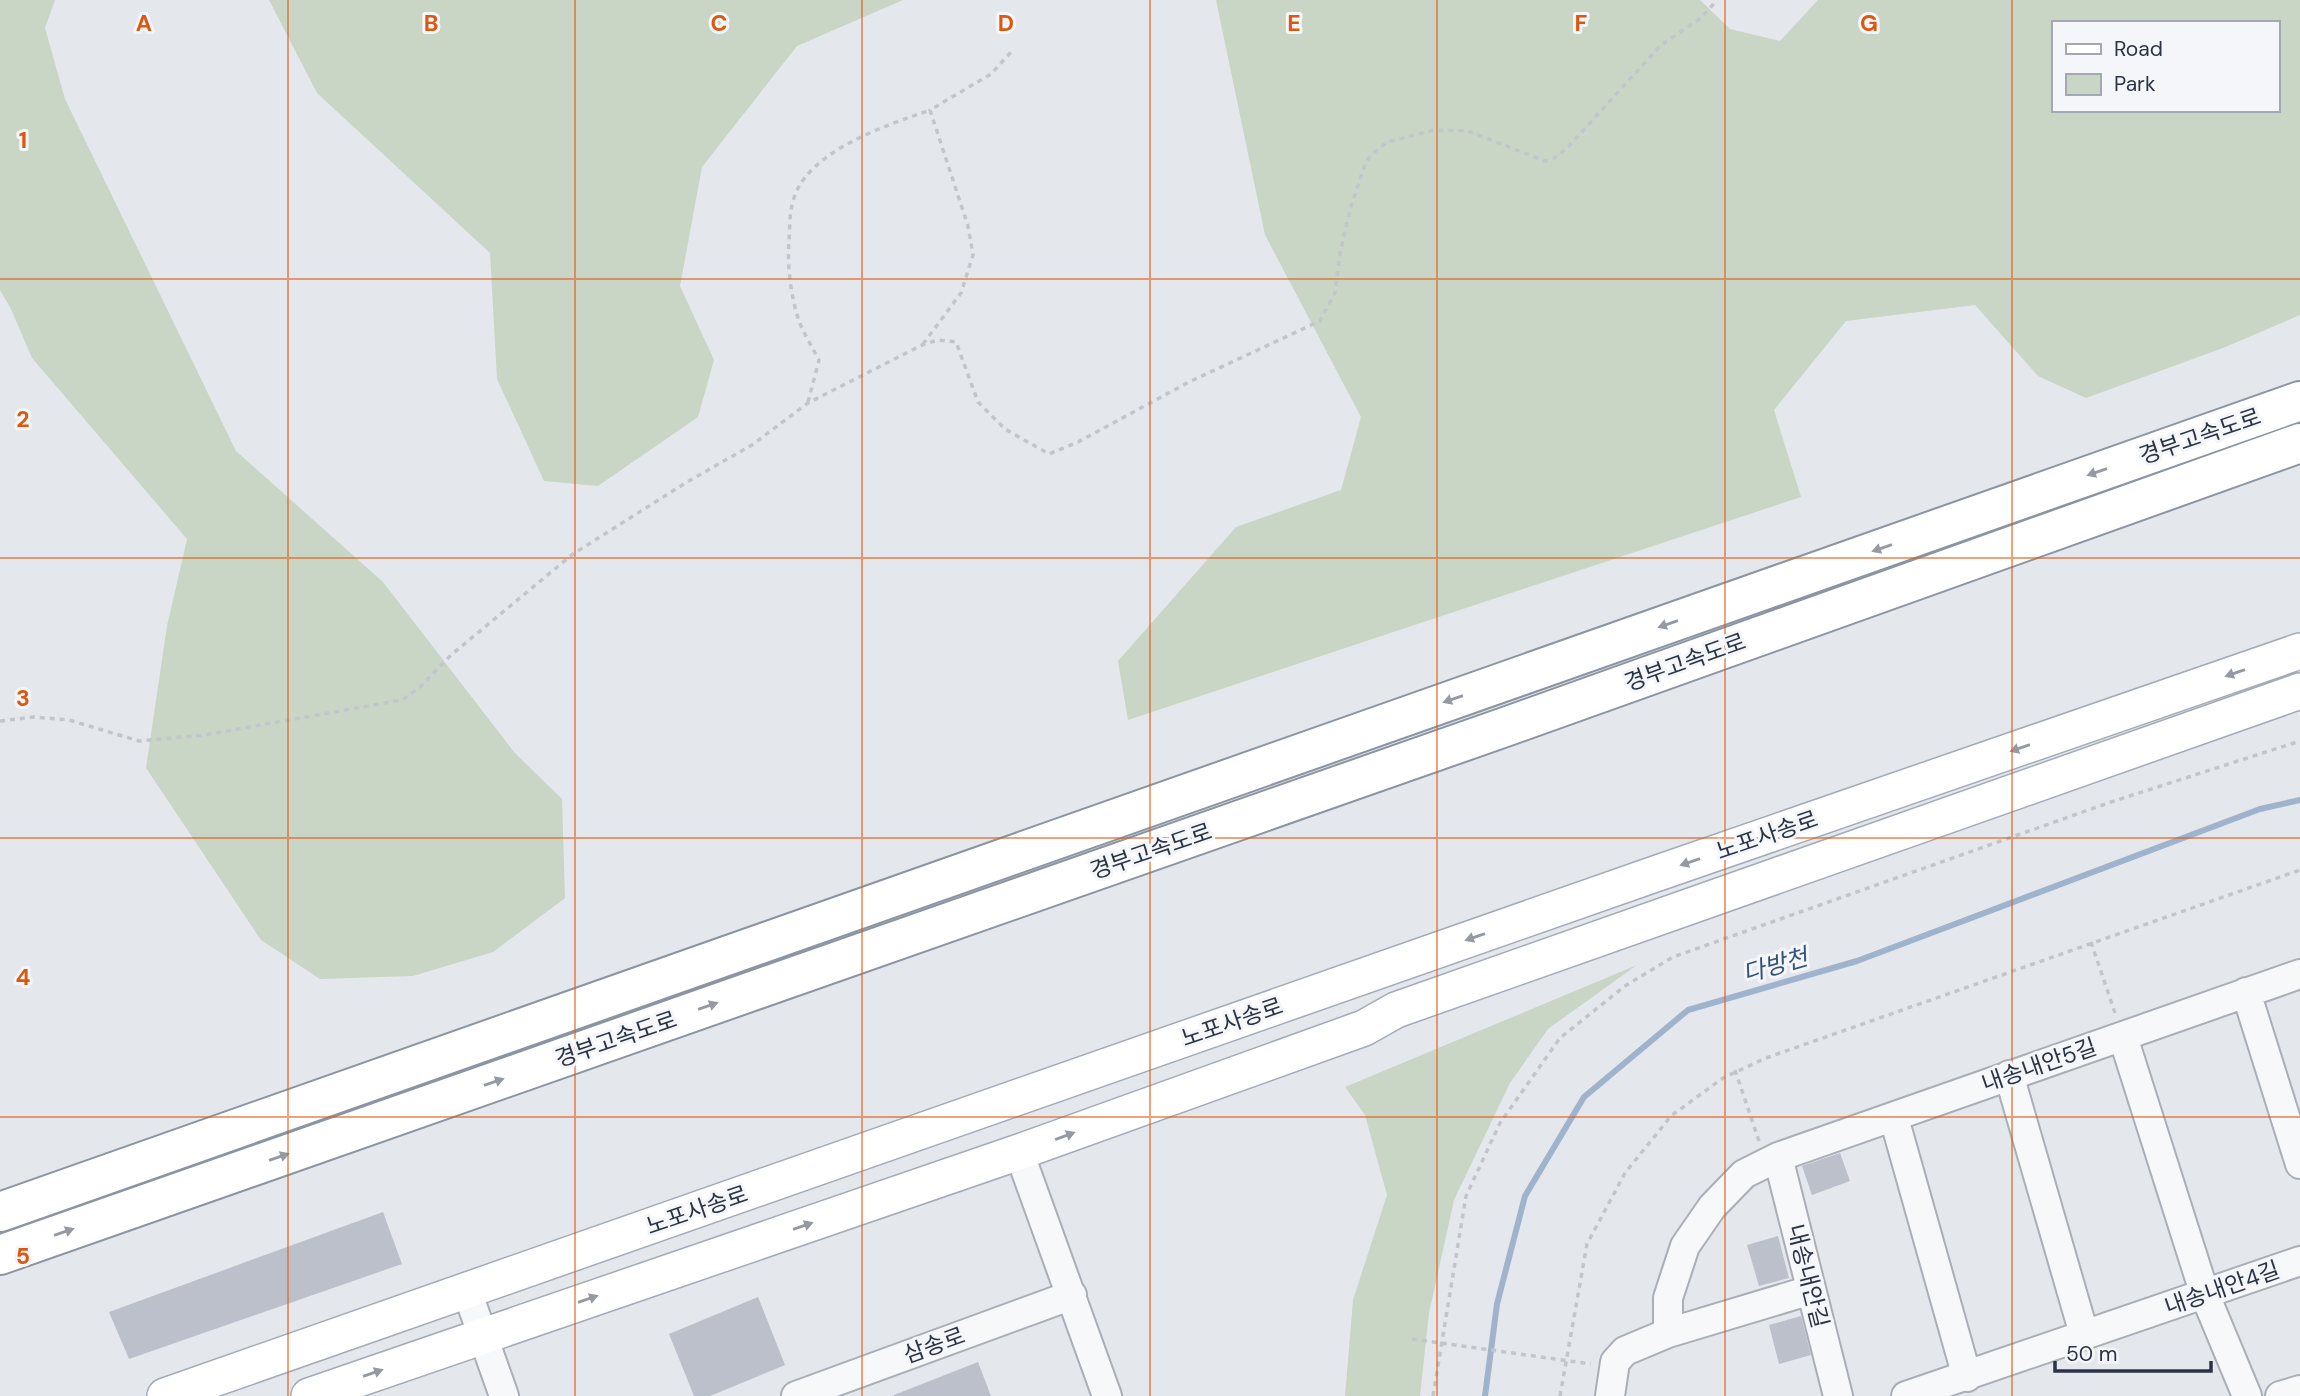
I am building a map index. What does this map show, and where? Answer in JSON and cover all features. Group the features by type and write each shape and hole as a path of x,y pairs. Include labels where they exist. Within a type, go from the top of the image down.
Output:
{"highway":[{"name":"경부고속도로","path":"0,1212 2300,401"},
{"name":"경부고속도로","path":"0,1255 1492,732 2300,443"}],"main road":[{"name":"노포사송로","path":"165,1396 1654,874 2300,651"},
{"name":"노포사송로","path":"309,1396 1019,1152 1364,1028 1396,1010 2300,691"}],"street":[{"name":"내송내안5길","path":"1668,1333 1668,1298 1685,1246 1712,1208 1744,1174 1772,1160 2300,974"},
{"path":"2246,992 2300,1164"},
{"path":"2123,1037 2206,1295 2247,1396"},
{"path":"2009,1076 2084,1334"},
{"path":"1894,1118 1967,1377"},
{"path":"1019,1152 1107,1396"},
{"name":"내송내안길","path":"1772,1160 1811,1290 1838,1396"},
{"name":"내송내안4길","path":"1906,1396 2300,1261"},
{"path":"1610,1396 1615,1362 1625,1351 1668,1333 1811,1290"},
{"path":"467,1291 504,1396"},
{"name":"삼송로","path":"796,1396 1072,1295"},
{"path":"2280,1396 2300,1390"}],"path":[{"path":"0,722 34,717 69,720 139,741 204,736 402,700 573,554 687,482 752,445 808,403 922,345 938,340 956,342 978,402 1005,429 1049,454 1078,442 1189,382 1320,321 1335,293 1340,253 1364,167 1370,156 1387,142 1434,130 1468,131 1545,161 1553,159 1568,147 1661,46 1702,18 1717,0"},
{"path":"808,403 819,359 799,320 788,262 794,195 807,177 831,154 866,133 930,110 991,74 1011,52"},
{"path":"922,345 961,293 973,255 968,226 930,110"},
{"path":"1433,1396 1466,1196 1500,1123 1560,1038 1625,986 1673,957 2144,791 2300,741"},
{"path":"1560,1396 1587,1244 1625,1173 1671,1116 1735,1070 2300,870"},
{"path":"2091,942 2123,1037"},
{"path":"1735,1070 1772,1160"},
{"path":"1412,1339 1614,1367"}],"green space":[{"path":"0,0 55,0 45,28 65,99 236,451 383,582 514,752 562,799 565,898 493,952 413,976 320,979 261,940 146,768 167,626 187,539 32,358 0,290"},
{"path":"269,0 903,0 797,46 702,167 680,286 714,360 698,417 598,486 544,481 497,379 490,253 317,93"},
{"path":"1216,0 1700,0 1730,29 1780,41 1818,0 2300,0 2300,315 2223,348 2086,398 2038,376 1975,305 1846,321 1774,410 1801,497 1128,720 1118,661 1236,527 1341,490 1361,417 1265,235"},
{"path":"1637,965 1548,1029 1510,1083 1454,1200 1429,1313 1420,1396 1345,1396 1353,1300 1387,1195 1365,1115 1345,1087"}],"building":[{"path":"1840,1153 1850,1181 1812,1195 1802,1166"},
{"path":"383,1212 402,1264 129,1359 109,1312"},
{"path":"1778,1236 1789,1278 1759,1286 1747,1245"},
{"path":"758,1297 785,1365 710,1396 694,1396 669,1334"},
{"path":"1801,1316 1811,1355 1779,1364 1769,1325"},
{"path":"978,1362 991,1396 894,1396 894,1395"}],"waterway":[{"name":"다방천","path":"1485,1396 1497,1304 1525,1196 1584,1097 1688,1010 1857,961 2260,809 2300,800"}]}
